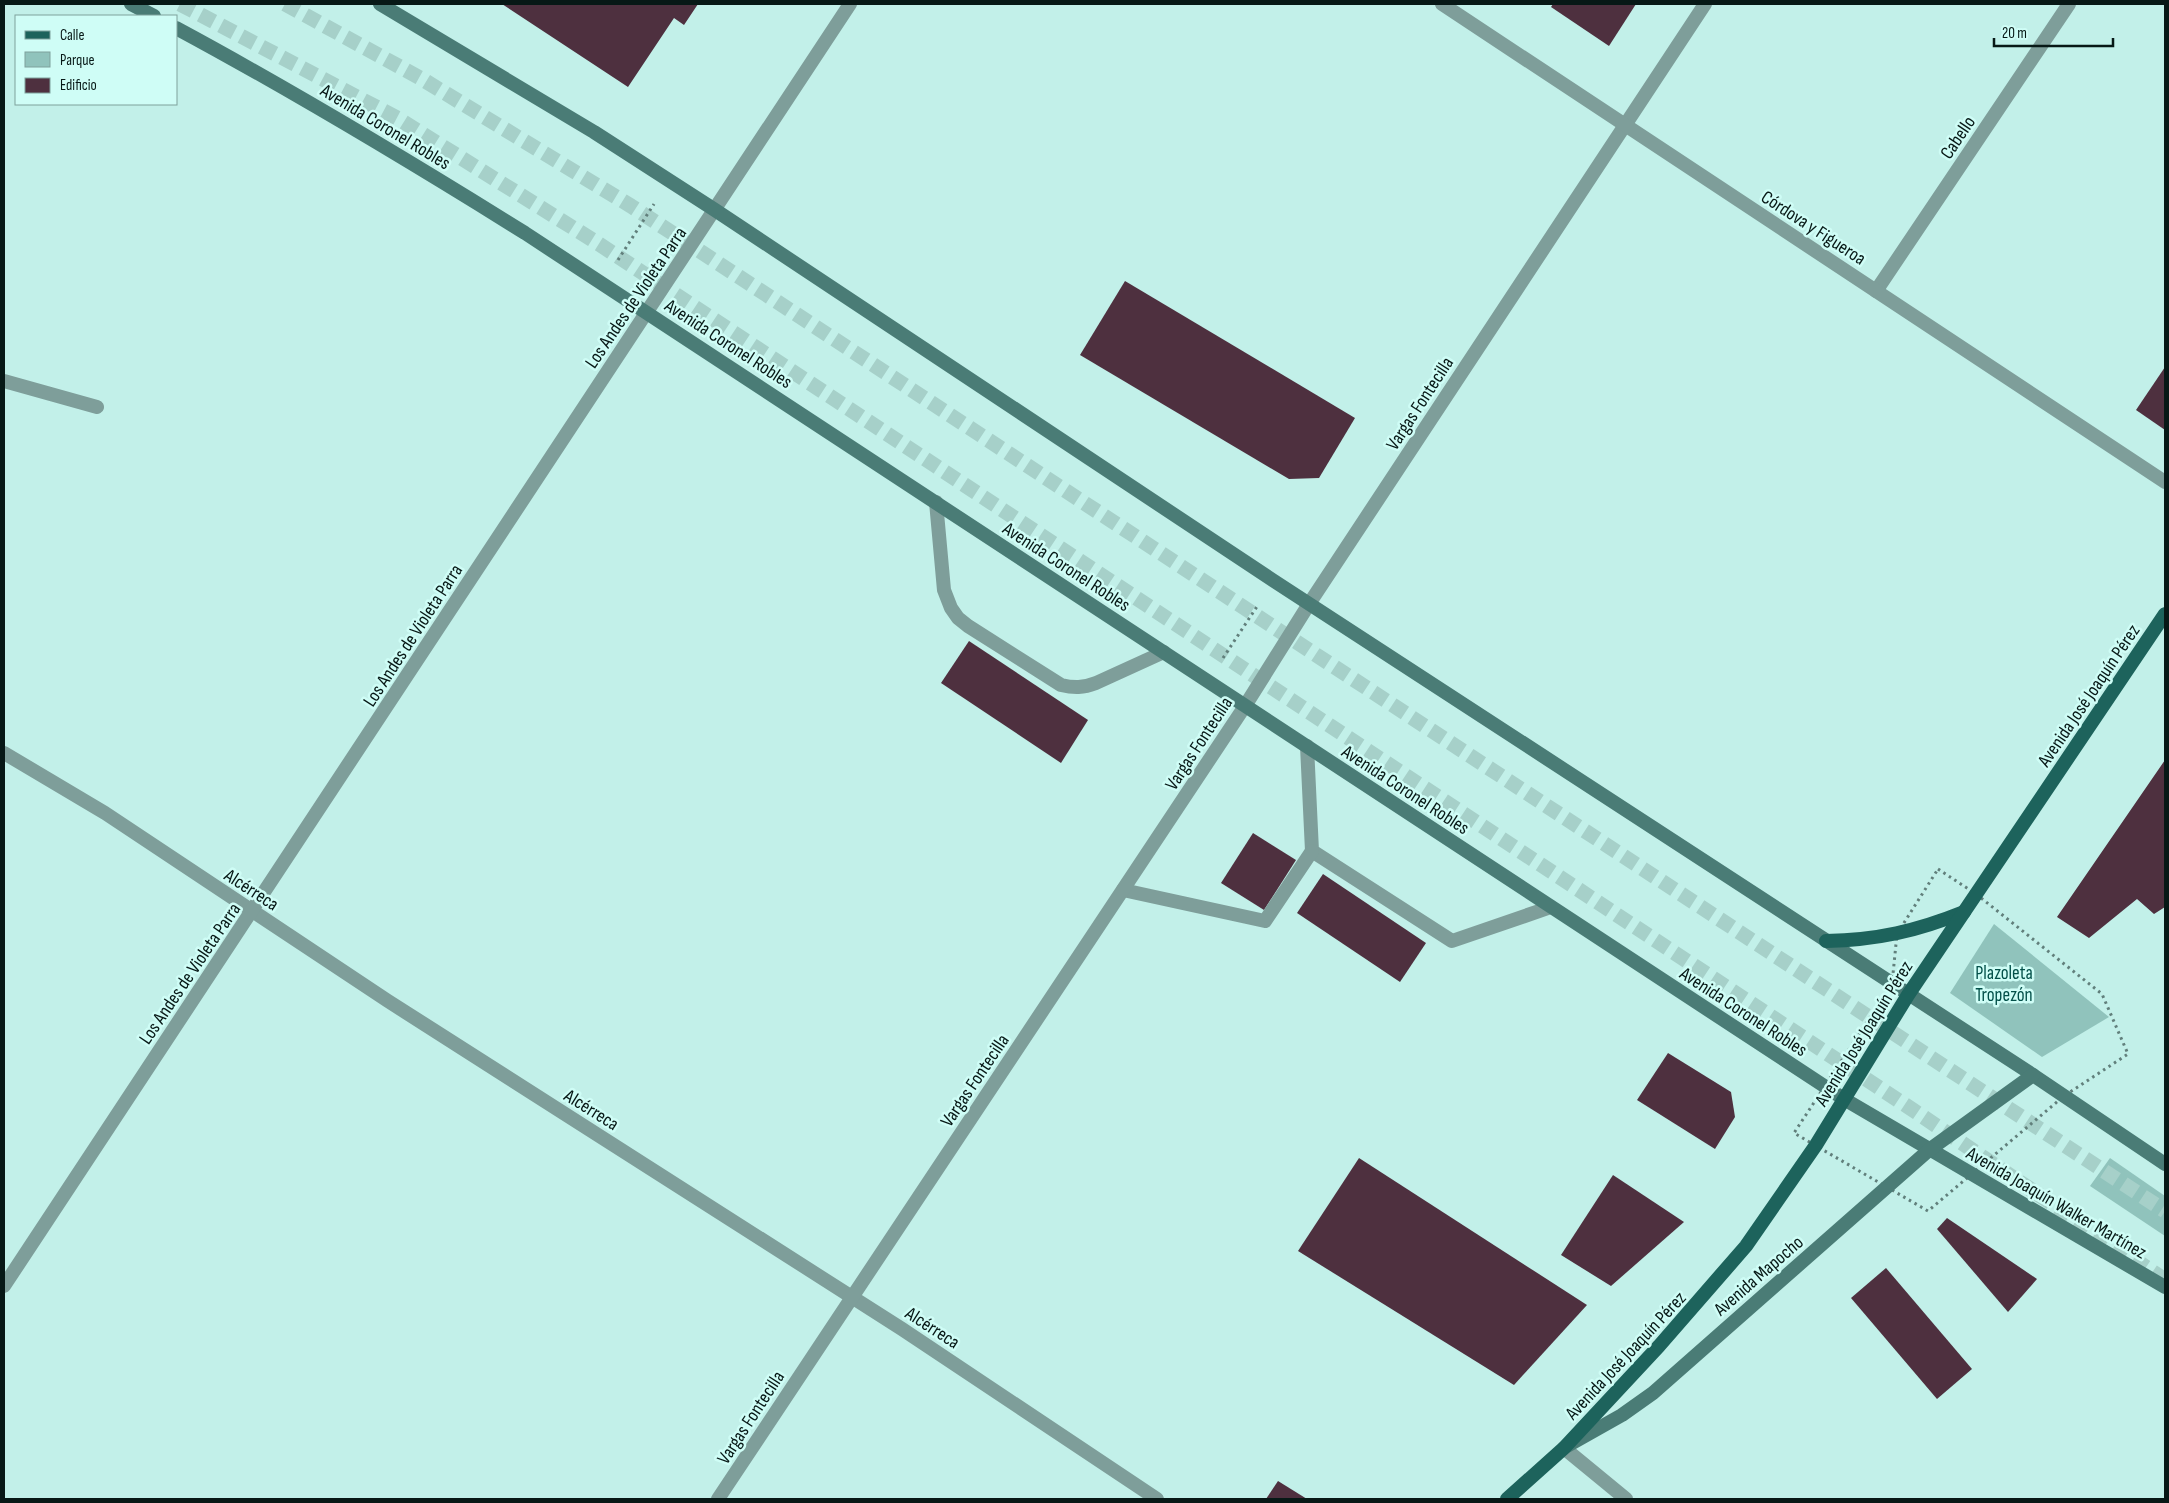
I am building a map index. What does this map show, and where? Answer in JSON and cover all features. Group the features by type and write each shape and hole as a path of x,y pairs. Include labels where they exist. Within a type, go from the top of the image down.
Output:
{"main road":[{"path":"131,4 152,15"},
{"path":"380,4 594,132 715,210 1274,581 2033,1075 2165,1164"},
{"name":"Avenida Coronel Robles","path":"178,29 247,66 404,157 603,283 1844,1100 1929,1150"},
{"name":"Avenida José Joaquín Pérez","path":"1564,1448 1659,1346 1746,1246 1781,1198 1844,1100 1908,994 2165,614"},
{"path":"1826,941 1862,940 1897,934 1931,925 1965,911"},
{"name":"Avenida Mapocho","path":"1506,1499 1564,1448 1622,1415 1653,1393 1929,1150 2033,1075"},
{"name":"Avenida Joaquín Walker Martínez","path":"1929,1150 2165,1287"}],"street":[{"name":"Los Andes de Violeta Parra","path":"4,1286 850,4"},
{"name":"Córdova y Figueroa","path":"1442,4 2165,482"},
{"name":"Vargas Fontecilla","path":"718,1499 1245,706 1309,604 1705,4"},
{"name":"Cabello","path":"1876,291 2069,4"},
{"path":"4,381 98,407"},
{"path":"936,502 944,590 951,608 958,618 968,626 1060,685 1073,688 1085,687 1096,683 1164,652"},
{"path":"1123,890 1265,921 1312,851 1307,746"},
{"name":"Alcérreca","path":"4,753 105,813 388,1001 852,1297 1157,1499"},
{"path":"1312,851 1452,941 1552,907"},
{"path":"1564,1448 1626,1499"}],"path":[{"path":"603,283 668,181"},
{"path":"1208,681 1274,581"}],"green space":[{"name":"Plazoleta Tropezón","path":"1994,924 2109,1017 2042,1057 1950,993"},
{"path":"2110,1158 2165,1196 2165,1236 2090,1186"}],"building":[{"path":"502,4 698,4 684,25 674,18 628,87"},
{"path":"1553,4 1636,4 1609,46 1551,7"},
{"path":"1125,281 1355,418 1319,478 1289,479 1080,355"},
{"path":"2165,367 2165,430 2136,410"},
{"path":"969,641 1088,720 1061,763 941,683"},
{"path":"2165,760 2165,907 2154,914 2137,899 2089,938 2057,917"},
{"path":"1253,833 1296,860 1264,910 1221,883"},
{"path":"1323,874 1426,943 1400,982 1297,913"},
{"path":"1668,1053 1731,1092 1735,1117 1715,1149 1637,1100"},
{"path":"1359,1158 1587,1305 1514,1385 1298,1251"},
{"path":"1613,1175 1684,1222 1611,1286 1561,1255"},
{"path":"1947,1218 2037,1279 2008,1312 1937,1229"},
{"path":"1886,1268 1972,1369 1937,1399 1851,1298"},
{"path":"1278,1481 1307,1499 1266,1499"}],"tunnel":[{"path":"180,4 397,118 599,244 1913,1110 2165,1280"},
{"path":"285,4 422,79 631,206 2165,1211"}]}
